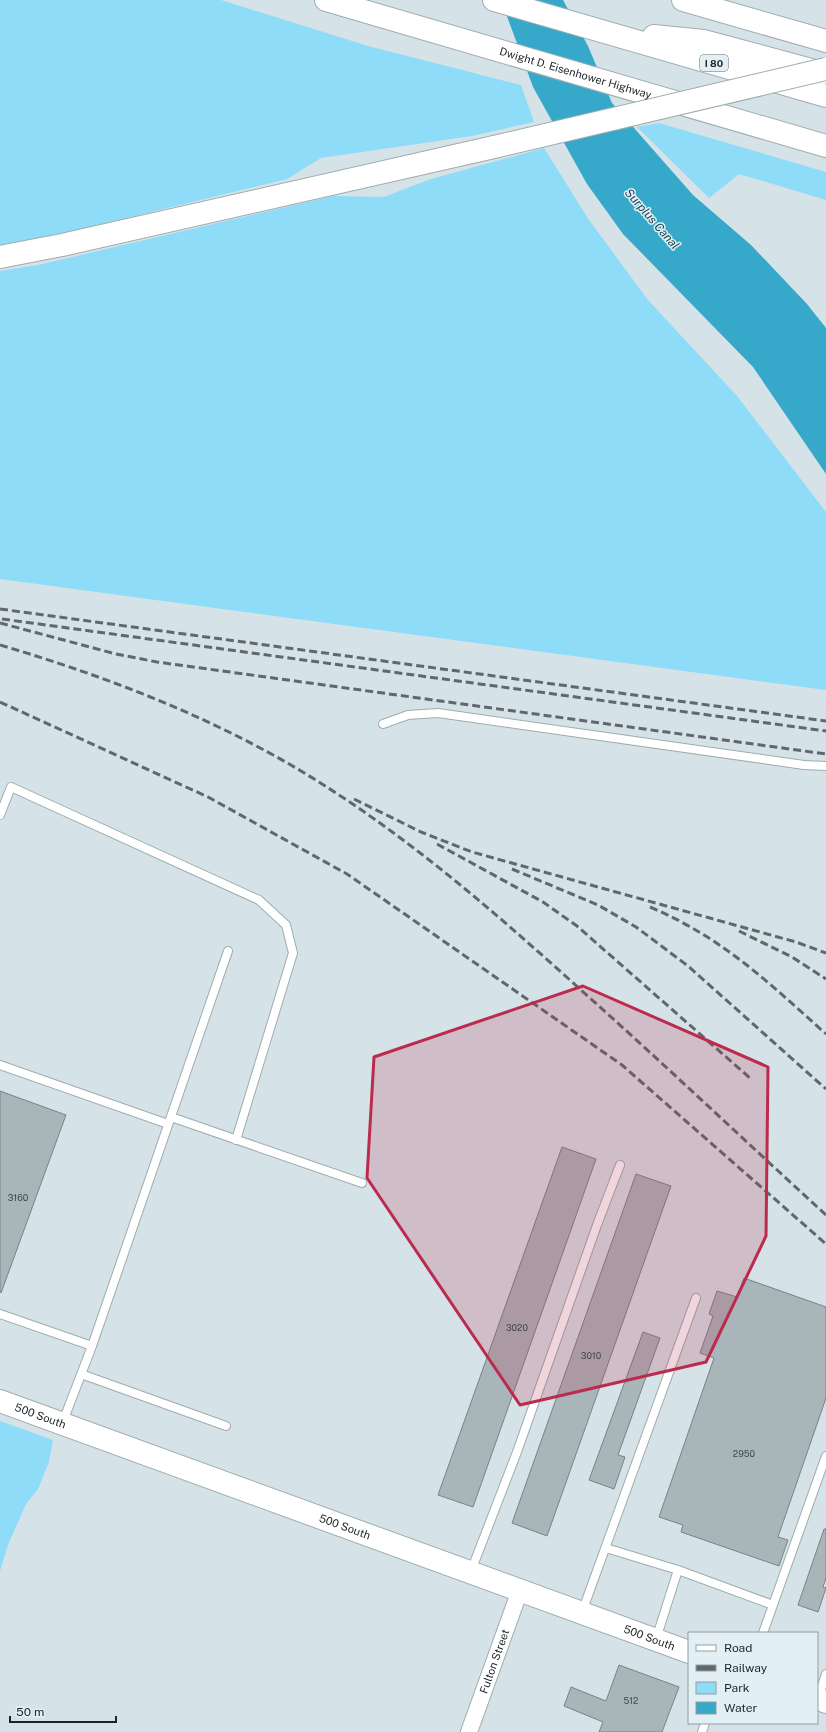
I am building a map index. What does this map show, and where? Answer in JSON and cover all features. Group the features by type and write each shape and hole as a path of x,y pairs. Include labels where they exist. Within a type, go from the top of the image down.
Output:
{"main road":[{"name":"Dwight D. Eisenhower Highway","path":"326,0 826,146"},
{"name":"I 80","path":"494,0 826,96"},
{"path":"683,0 826,41"},
{"path":"601,31 704,41 826,74"},
{"path":"0,256 62,245 494,147 826,69"},
{"name":"500 South","path":"0,1401 688,1652"}],"street":[{"name":"Fulton Street","path":"469,1732 520,1590"}],"lane":[{"path":"383,724 408,715 438,713 804,765 826,766"},
{"path":"0,815 11,787 259,900 286,925 293,953 236,1140"},
{"path":"62,1424 92,1346 228,951"},
{"path":"0,1065 169,1121 236,1140 362,1183"},
{"path":"471,1572 517,1452 597,1225 620,1165"},
{"path":"582,1612 696,1298"},
{"path":"0,1314 92,1346"},
{"path":"81,1374 226,1426"},
{"path":"763,1632 826,1456"},
{"path":"606,1548 678,1570 773,1605"},
{"path":"656,1640 678,1570"},
{"path":"818,1695 826,1674"}],"highlighted area":[{"path":"583,986 768,1067 766,1236 706,1362 520,1405 367,1178 374,1057"}],"green space":[{"path":"0,0 221,0 368,46 521,85 534,122 472,136 321,158 287,179 32,240 0,245"},
{"path":"659,123 826,172 826,200 739,174 709,198 637,127"},
{"path":"544,148 589,220 648,300 737,396 826,512 826,690 0,579 0,271 38,265 333,196 384,197 431,179"},
{"path":"0,1421 53,1440 49,1462 38,1489 26,1504 8,1545 0,1571"}],"water":[{"name":"Surplus Canal","path":"501,0 563,0 588,46 612,103 693,195 751,245 807,304 826,328 826,474 753,367 623,234 587,184 533,87"}],"building":[{"path":"0,1091 66,1115 1,1293 0,1292"},
{"path":"562,1147 596,1159 473,1507 438,1495"},
{"path":"636,1174 671,1186 547,1536 512,1523"},
{"path":"744,1278 826,1307 826,1398 778,1537 788,1540 779,1566 681,1532 683,1525 659,1517 714,1358 700,1353 713,1316 709,1314 717,1291 737,1297"},
{"path":"643,1332 660,1338 618,1455 625,1457 614,1489 589,1480"},
{"path":"824,1529 826,1529 826,1578 823,1587 826,1588 818,1612 798,1605"},
{"path":"619,1665 679,1687 662,1732 599,1732 603,1722 564,1706 571,1687 606,1701"}],"railway":[{"path":"0,609 826,721"},
{"path":"2,619 826,731"},
{"path":"0,623 116,654 157,662 826,754"},
{"path":"0,645 76,669 189,713 261,748 335,792 409,844 479,900 643,1046 826,1215"},
{"path":"0,702 208,797 347,874 622,1065 826,1244"},
{"path":"354,799 421,832 472,852 796,942 826,953"},
{"path":"437,844 543,902 577,926 750,1078"},
{"path":"512,869 598,905 636,927 688,966 826,1089"},
{"path":"650,907 676,919 722,947 764,979 826,1034"},
{"path":"739,931 792,957 826,979"}]}
